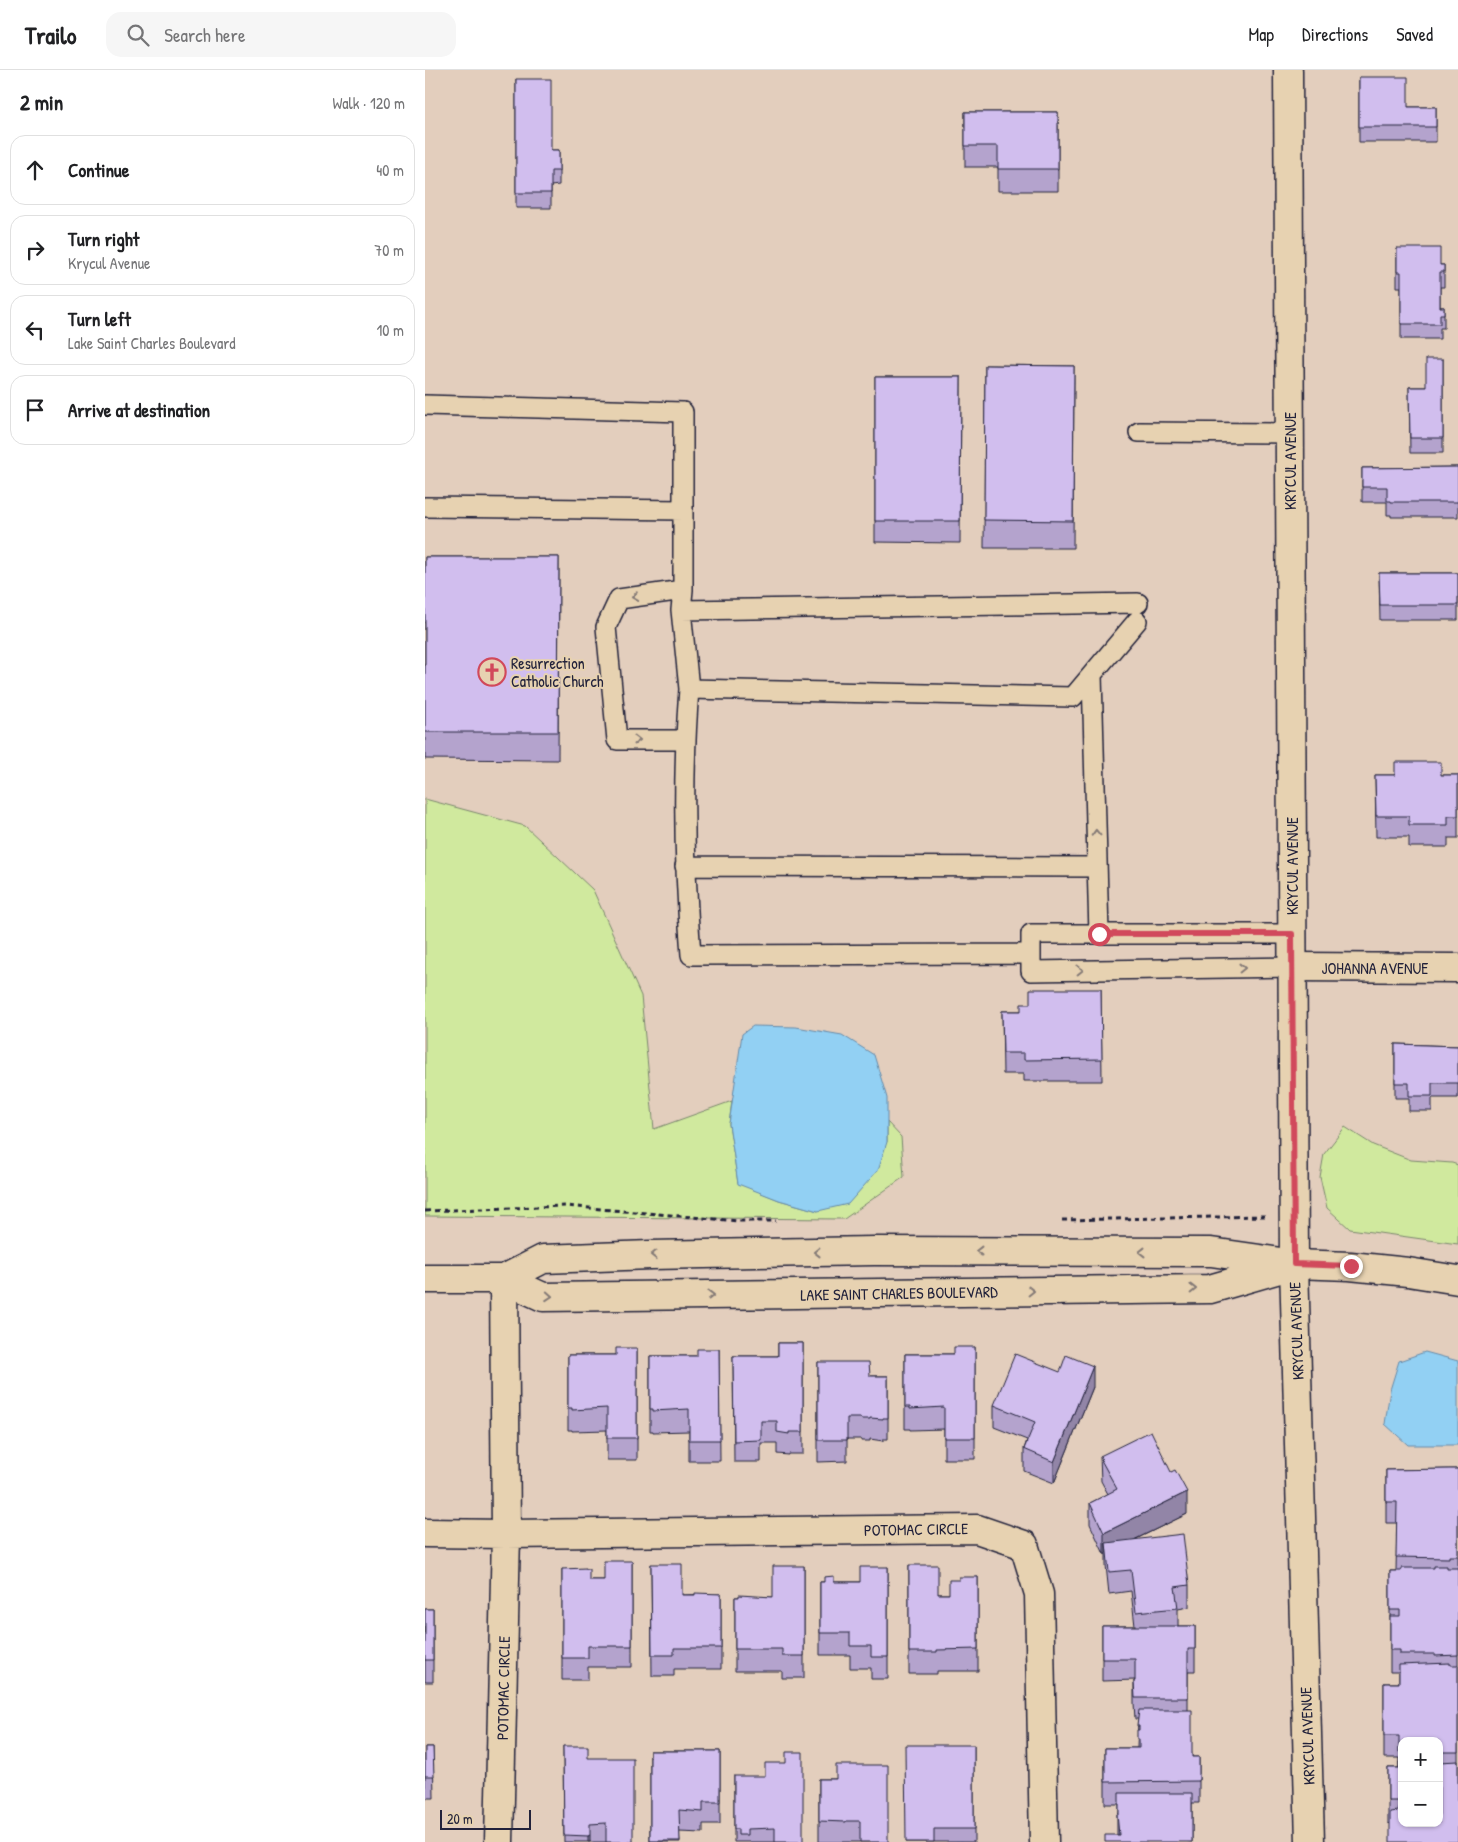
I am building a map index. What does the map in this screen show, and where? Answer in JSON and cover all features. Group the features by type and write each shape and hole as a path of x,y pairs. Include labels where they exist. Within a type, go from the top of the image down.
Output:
{"street":[{"name":"KRYCUL AVENUE","path":"1288,70 1294,1264 1310,1842"},
{"name":"JOHANNA AVENUE","path":"1293,967 1458,968"},
{"name":"LAKE SAINT CHARLES BOULEVARD","path":"504,1279 543,1259 874,1251 1211,1252 1294,1264 1351,1266 1458,1280"},
{"name":"LAKE SAINT CHARLES BOULEVARD","path":"425,1279 504,1279 543,1297 1210,1289 1294,1264"},
{"name":"POTOMAC CIRCLE","path":"499,1842 506,1534 504,1279"},
{"name":"POTOMAC CIRCLE","path":"425,1533 506,1534 977,1529 1024,1545 1039,1594 1044,1842"}],"lane":[{"path":"425,405 683,412 683,590 681,610 689,689 685,740 685,866 691,955 1293,967"},
{"path":"1139,432 1289,433"},
{"path":"425,507 683,510"},
{"path":"683,590 619,599 606,627 617,740 685,740"},
{"path":"681,610 1137,612 1092,675 1073,697 689,689"},
{"path":"1092,675 1099,934"},
{"path":"685,866 890,868 1097,867"},
{"path":"1031,962 1031,934 1292,934"}],"path":[{"path":"425,1211 567,1206 739,1221 777,1221"},
{"path":"1053,1220 1294,1216"}],"green space":[{"path":"425,799 525,826 593,890 641,996 654,1129 732,1101 729,1124 738,1183 779,1200 818,1211 887,1142 887,1122 901,1137 904,1177 844,1219 425,1216"},
{"path":"1345,1127 1373,1145 1411,1160 1458,1165 1458,1244 1350,1229 1327,1208 1320,1177 1324,1154"}],"water":[{"path":"753,1026 796,1027 842,1035 874,1055 887,1098 887,1142 878,1170 848,1204 818,1211 779,1200 738,1184 729,1124 742,1034"},
{"path":"1425,1352 1458,1361 1458,1445 1408,1445 1385,1424 1390,1390 1399,1361"}],"building":[{"path":"1359,77 1408,77 1408,107 1436,107 1436,127 1359,127"},
{"path":"516,79 551,79 551,150 559,150 559,171 551,171 551,193 516,193"},
{"path":"965,112 1058,112 1058,169 998,169 998,146 965,146"},
{"path":"1397,248 1440,248 1440,265 1444,265 1444,272 1440,272 1440,307 1444,307 1444,314 1440,314 1440,324 1401,324 1401,272 1397,272"},
{"path":"1426,359 1443,359 1443,438 1410,438 1409,387 1426,387"},
{"path":"985,365 1074,366 1073,521 984,520"},
{"path":"875,377 961,377 960,521 875,521"},
{"path":"1458,467 1458,502 1391,502 1387,501 1387,487 1362,487 1362,468"},
{"name":"Resurrection Catholic Church","path":"425,557 559,557 558,732 425,732"},
{"path":"1379,573 1458,573 1458,605 1380,605"},
{"path":"1395,762 1441,762 1441,775 1458,775 1458,816 1448,816 1448,825 1409,825 1409,816 1376,816 1375,775 1395,775"},
{"path":"1030,989 1101,989 1102,1059 1024,1060 1024,1053 1003,1053 1002,1011 1021,1011 1021,1004 1030,1004"},
{"path":"1395,1044 1458,1046 1458,1083 1432,1083 1432,1096 1409,1096 1409,1083 1395,1083"},
{"path":"778,1343 803,1343 803,1432 789,1432 789,1434 777,1432 777,1421 761,1421 761,1440 734,1441 733,1356 778,1356"},
{"path":"954,1347 975,1347 975,1438 944,1438 944,1407 910,1409 910,1407 905,1407 905,1354 954,1354"},
{"path":"616,1348 637,1348 637,1438 607,1438 607,1408 572,1410 572,1408 568,1408 568,1355 616,1355"},
{"path":"697,1349 719,1349 720,1440 689,1440 689,1409 653,1411 653,1409 650,1409 650,1356 697,1356"},
{"path":"1015,1354 1060,1372 1066,1355 1093,1366 1054,1462 1024,1449 1035,1422 994,1405"},
{"path":"818,1362 869,1362 870,1376 888,1376 888,1418 847,1418 847,1440 818,1440"},
{"path":"1151,1431 1171,1472 1175,1470 1187,1492 1104,1533 1090,1503 1117,1489 1100,1456"},
{"path":"1458,1469 1458,1556 1449,1556 1449,1558 1396,1557 1397,1502 1386,1502 1386,1470"},
{"path":"1183,1534 1189,1585 1175,1587 1178,1608 1136,1612 1131,1570 1109,1572 1106,1543"},
{"path":"604,1561 632,1561 632,1646 588,1646 588,1658 562,1658 562,1569 586,1568 589,1569 589,1580 604,1580"},
{"path":"651,1564 682,1564 682,1595 695,1595 695,1593 721,1594 721,1648 674,1648 674,1655 652,1655"},
{"path":"909,1565 938,1565 938,1594 949,1594 949,1580 959,1580 959,1577 978,1577 978,1649 909,1652"},
{"path":"773,1566 804,1566 804,1656 782,1656 782,1649 735,1649 735,1597 739,1597 739,1595 773,1597"},
{"path":"1434,1566 1458,1568 1458,1655 1400,1654 1400,1650 1390,1650 1390,1616 1400,1616 1400,1610 1390,1610 1390,1571 1401,1571 1401,1568 1434,1568"},
{"path":"860,1567 888,1567 888,1657 871,1657 871,1646 850,1646 850,1633 820,1633 820,1582 824,1582 824,1577 834,1576 834,1582 860,1582"},
{"path":"425,1609 433,1609 433,1660 425,1660"},
{"path":"1102,1626 1195,1626 1195,1649 1188,1649 1188,1698 1135,1698 1135,1659 1102,1659"},
{"path":"1450,1663 1450,1665 1458,1665 1458,1752 1443,1752 1443,1737 1384,1736 1384,1683 1399,1683 1399,1665"},
{"path":"1139,1710 1192,1710 1192,1757 1199,1757 1199,1781 1105,1782 1105,1748 1139,1748 1137,1730 1139,1730 1139,1726 1137,1726"},
{"path":"905,1745 974,1745 974,1829 934,1829 934,1842 906,1842"},
{"path":"563,1746 588,1746 588,1758 633,1758 633,1842 606,1842 606,1823 590,1824 590,1835 588,1836 564,1835"},
{"path":"425,1747 433,1747 434,1776 425,1776"},
{"path":"650,1751 720,1751 720,1802 703,1802 703,1812 679,1810 680,1841 650,1841"},
{"path":"786,1752 803,1752 803,1842 775,1842 775,1828 747,1829 747,1835 738,1835 738,1829 734,1829 734,1776 765,1776 765,1763 786,1763"},
{"path":"1458,1761 1458,1842 1390,1842 1390,1812 1398,1811 1398,1827 1443,1827 1443,1762"},
{"path":"836,1765 888,1765 888,1842 860,1842 860,1821 819,1821 819,1779 836,1779"},
{"path":"1388,1768 1398,1768 1398,1801 1388,1801"},
{"path":"1119,1793 1192,1793 1192,1842 1105,1842 1105,1835 1119,1835 1117,1814 1119,1814"}],"place":[{"name":"Resurrection Catholic Church","path":"492,672"}],"route":[{"path":"1099,934 1292,934 1294,1264 1351,1266"}]}
